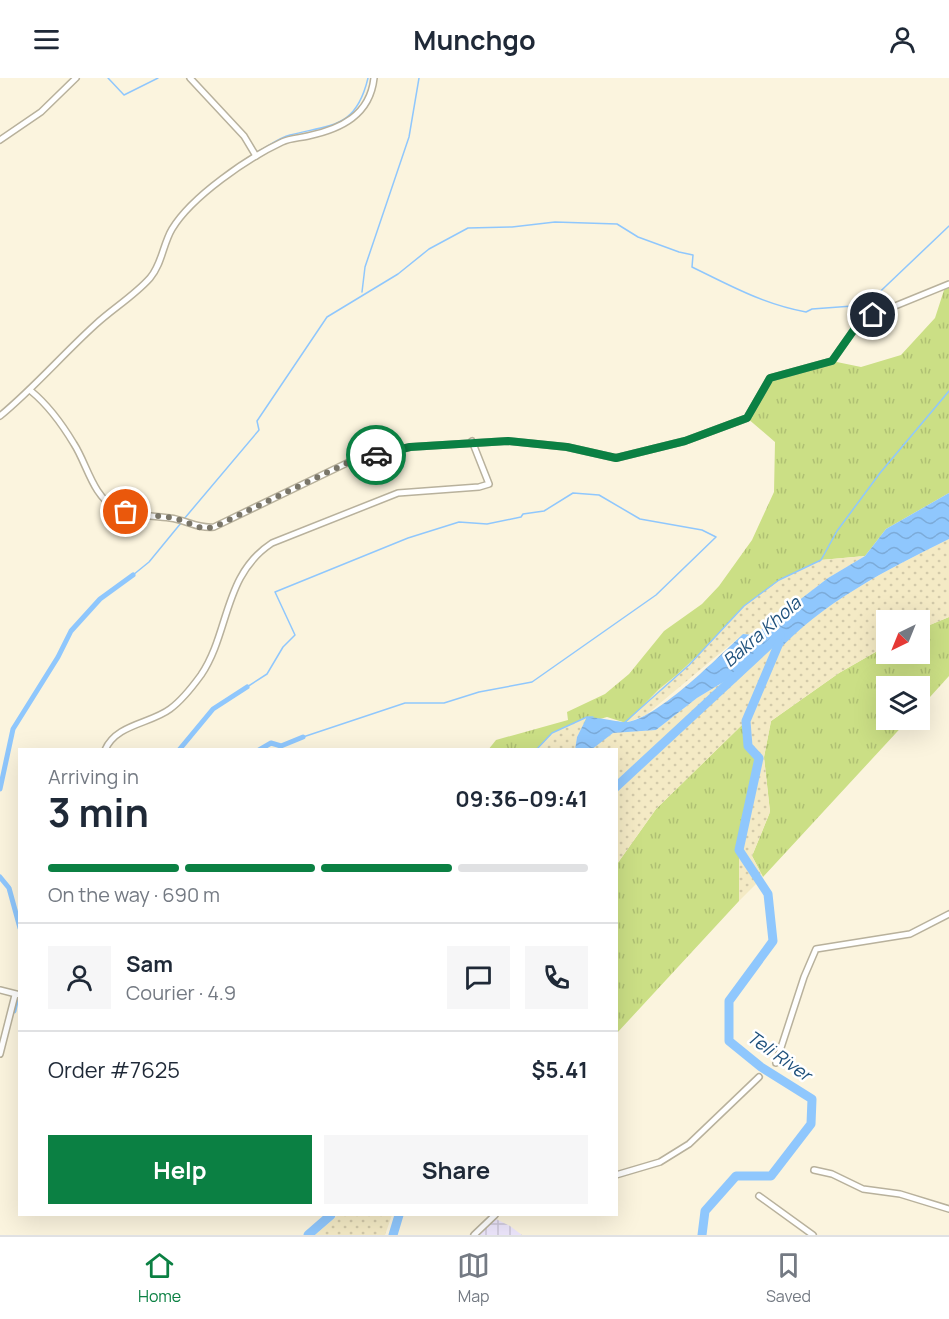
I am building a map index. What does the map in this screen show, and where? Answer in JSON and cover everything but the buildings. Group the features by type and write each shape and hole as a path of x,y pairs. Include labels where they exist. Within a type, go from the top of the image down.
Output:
{"street":[{"path":"0,140 41,112 76,78"},
{"path":"190,78 244,136 256,156"},
{"path":"0,416 31,391 95,324 151,277 162,258 172,230 189,209 256,156 284,140 338,128 355,118 366,104 374,78"},
{"path":"31,391 46,403 63,426 98,491 110,505 126,512 175,518 204,529 214,527 347,463 410,447 472,441 544,444 616,458 726,428 747,418 770,378 832,361 858,324 873,315 949,284"},
{"path":"107,748 117,736 130,728 171,709 202,673 214,648 236,587 257,553 272,543 398,493 478,487 489,484 472,441"},
{"path":"776,1063 804,976 816,949 910,934 949,914"},
{"path":"0,990 17,995 0,1054"},
{"path":"618,1174 660,1162 689,1144 759,1077"},
{"path":"814,1170 832,1174 863,1189 900,1194 949,1209"},
{"path":"759,1196 813,1235"},
{"path":"474,1235 494,1216"}],"shaded area":[{"path":"496,1219 510,1226 522,1235 478,1235"}],"green space":[{"path":"946,284 949,284 949,493 886,529 865,556 821,560 716,638 626,723 607,717 552,733 538,748 490,748 496,740 568,720 567,712 605,694 629,674 664,631 702,604 719,586 752,540 774,492 775,442 747,418 770,378 832,361 861,367 901,355 935,318"},
{"path":"949,617 949,676 930,697 930,676 876,676 876,730 899,730 763,877 752,856 770,812 764,757 771,721 839,673 876,652 876,664 930,664 930,625"},
{"path":"746,721 759,758 739,850 739,901 618,1032 618,863 656,809"}],"sand":[{"path":"949,539 949,617 930,625 930,610 876,610 876,652 839,673 771,721 764,757 770,812 752,856 763,877 739,901 739,850 759,758 748,746 746,721 656,809 618,863 618,748 593,747 613,733 656,730 697,698 740,672 774,641 775,653 813,618 880,575"},
{"path":"865,556 828,578 754,635 743,634 646,715 626,723 659,689 689,665 744,606 779,580 821,560"},
{"path":"587,717 577,737 575,748 538,748 552,733"},
{"path":"337,1216 392,1216 385,1235 315,1235"}],"water":[{"path":"949,493 949,539 879,575 834,603 793,636 775,654 774,641 740,672 697,698 656,730 613,733 594,748 575,748 577,737 587,717 628,722 656,709 672,698 743,634 754,635 828,578 865,556 886,529"}],"waterway":[{"path":"108,78 124,95 158,78"},
{"path":"257,152 286,136 341,121 357,106 368,78"},
{"path":"362,292 365,267 409,137 419,78"},
{"path":"184,519 259,430 257,421 327,317 398,274 429,249 468,228 512,227 555,222 617,224 638,237 693,255 692,267 734,287 761,299 806,312 812,309 866,305 949,226"},
{"path":"624,723 689,665 744,606 779,580 821,560 837,531 880,473 949,391"},
{"path":"247,687 267,674 283,647 295,635 275,592 408,538 459,522 487,524 544,511 573,493 599,495 640,519 702,530 716,537 656,595 532,682 479,692 444,703 405,703 303,737"},
{"path":"133,575 149,562 181,523"},
{"path":"0,789 13,729 58,657 71,631 100,599 133,575"},
{"name":"Bakra Khola","path":"618,785 780,635"},
{"name":"Teli River","path":"702,1235 705,1211 736,1176 771,1176 811,1124 812,1099 761,1067 729,1041 729,1001 773,941 768,894 739,850 759,758 748,746 746,721 779,643"},
{"path":"181,748 213,709 247,687"},
{"path":"538,748 552,733 587,717 593,717"},
{"path":"262,748 271,743 281,746 303,737"},
{"path":"0,877 9,888 18,921"},
{"path":"14,1011 17,997"},
{"path":"308,1235 330,1216"},
{"name":"Bakra Khola","path":"393,1235 399,1216"}],"way so far":[{"path":"126,512 175,518 204,529 214,527 347,463 376,455"}],"route":[{"path":"376,455 410,447 472,441 508,441 567,447 616,458 685,441 726,428 747,418 770,378 832,361 858,324 873,315"}]}
